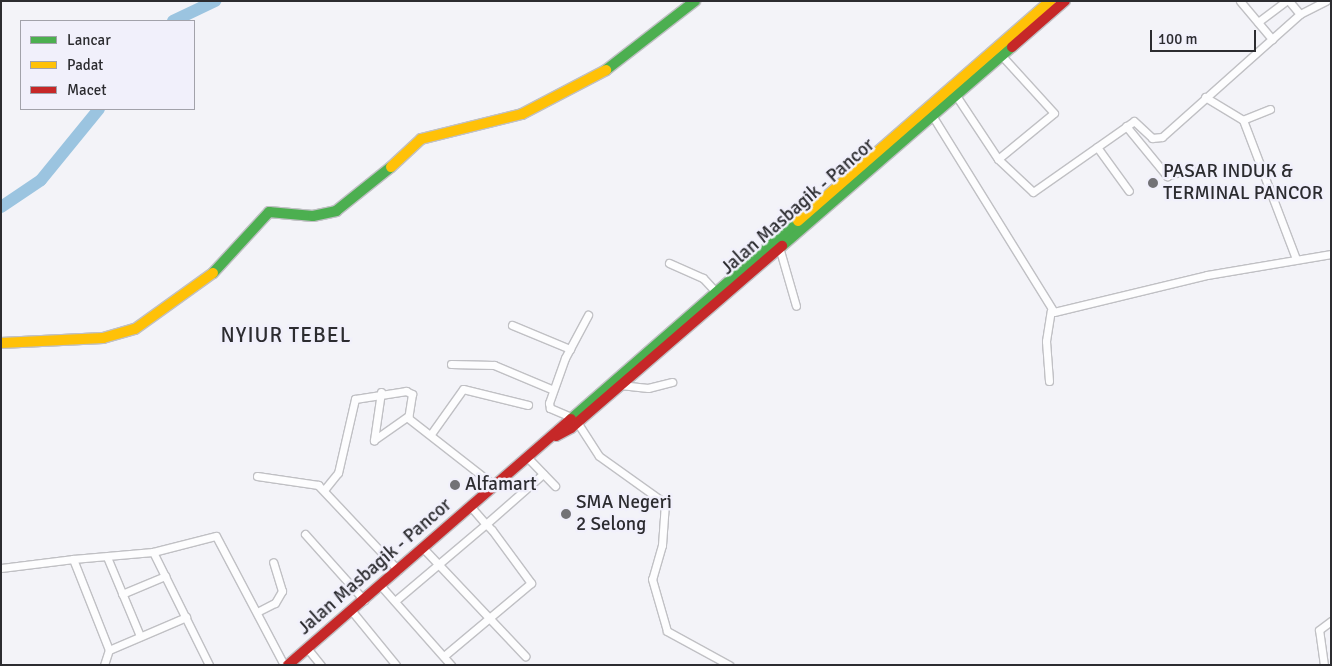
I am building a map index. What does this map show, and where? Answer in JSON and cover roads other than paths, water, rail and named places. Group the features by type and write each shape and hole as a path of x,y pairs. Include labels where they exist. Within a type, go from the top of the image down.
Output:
{"main road":[{"path":"1,343 103,338 135,328 227,263 269,212 313,216 336,212 361,195 421,139 522,114 551,102 602,73 695,1"},
{"name":"Jalan Masbagik - Pancor","path":"929,111 955,94 1065,1"},
{"name":"Jalan Masbagik - Pancor","path":"288,665 929,111 1049,2"},
{"name":"Jalan Masbagik - Pancor","path":"574,419 620,385 718,294 779,247 812,212"}],"street":[{"path":"1240,1 1272,39"},
{"path":"1258,22 1288,1 1300,14"},
{"path":"955,94 998,159 1033,192 1134,121 1152,138 1162,137 1300,14 1326,1"},
{"path":"998,159 1054,114 1001,55"},
{"path":"1205,97 1243,120 1296,259"},
{"path":"1243,120 1270,110"},
{"path":"929,111 1051,311 1046,341 1050,381"},
{"path":"1126,126 1167,176 1191,168"},
{"path":"1097,147 1129,191"},
{"path":"779,247 796,306"},
{"path":"1051,311 1296,259 1331,254"},
{"path":"669,263 703,278 718,294"},
{"path":"588,315 551,389 550,408 574,419 599,456 665,503 662,545 652,580 659,615 675,638 717,662 729,665"},
{"path":"512,325 570,349"},
{"path":"451,364 494,365 551,389"},
{"path":"620,385 648,388 672,382"},
{"path":"431,434 462,389 528,405"},
{"path":"324,490 338,473 355,400 382,392 411,392 408,416 374,440 382,392"},
{"path":"408,416 495,486"},
{"path":"528,458 555,486"},
{"path":"395,601 543,474"},
{"path":"257,476 316,484 324,490 398,570"},
{"path":"444,656 525,592 532,578 471,507"},
{"path":"305,534 364,600"},
{"path":"1,568 153,552 218,536 284,665"},
{"path":"423,548 525,656"},
{"path":"153,552 209,665"},
{"path":"107,558 140,636"},
{"path":"73,559 109,650 104,665"},
{"path":"257,612 275,604 282,591 273,562"},
{"path":"122,594 165,576"},
{"path":"381,586 451,665"},
{"path":"351,610 396,665"},
{"path":"109,650 186,617"},
{"path":"1324,665 1319,630 1331,621"},
{"path":"307,648 321,665"}],"waterway":[{"path":"175,20 215,1"},
{"path":"1,207 41,180 98,110"}],"place":[{"name":"PASAR INDUK & TERMINAL PANCOR","path":"1153,183"},
{"name":"Alfamart","path":"455,485"},
{"name":"SMA Negeri 2 Selong","path":"566,514"}],"district":[{"name":"NYIUR TEBEL","path":"286,335"}]}
